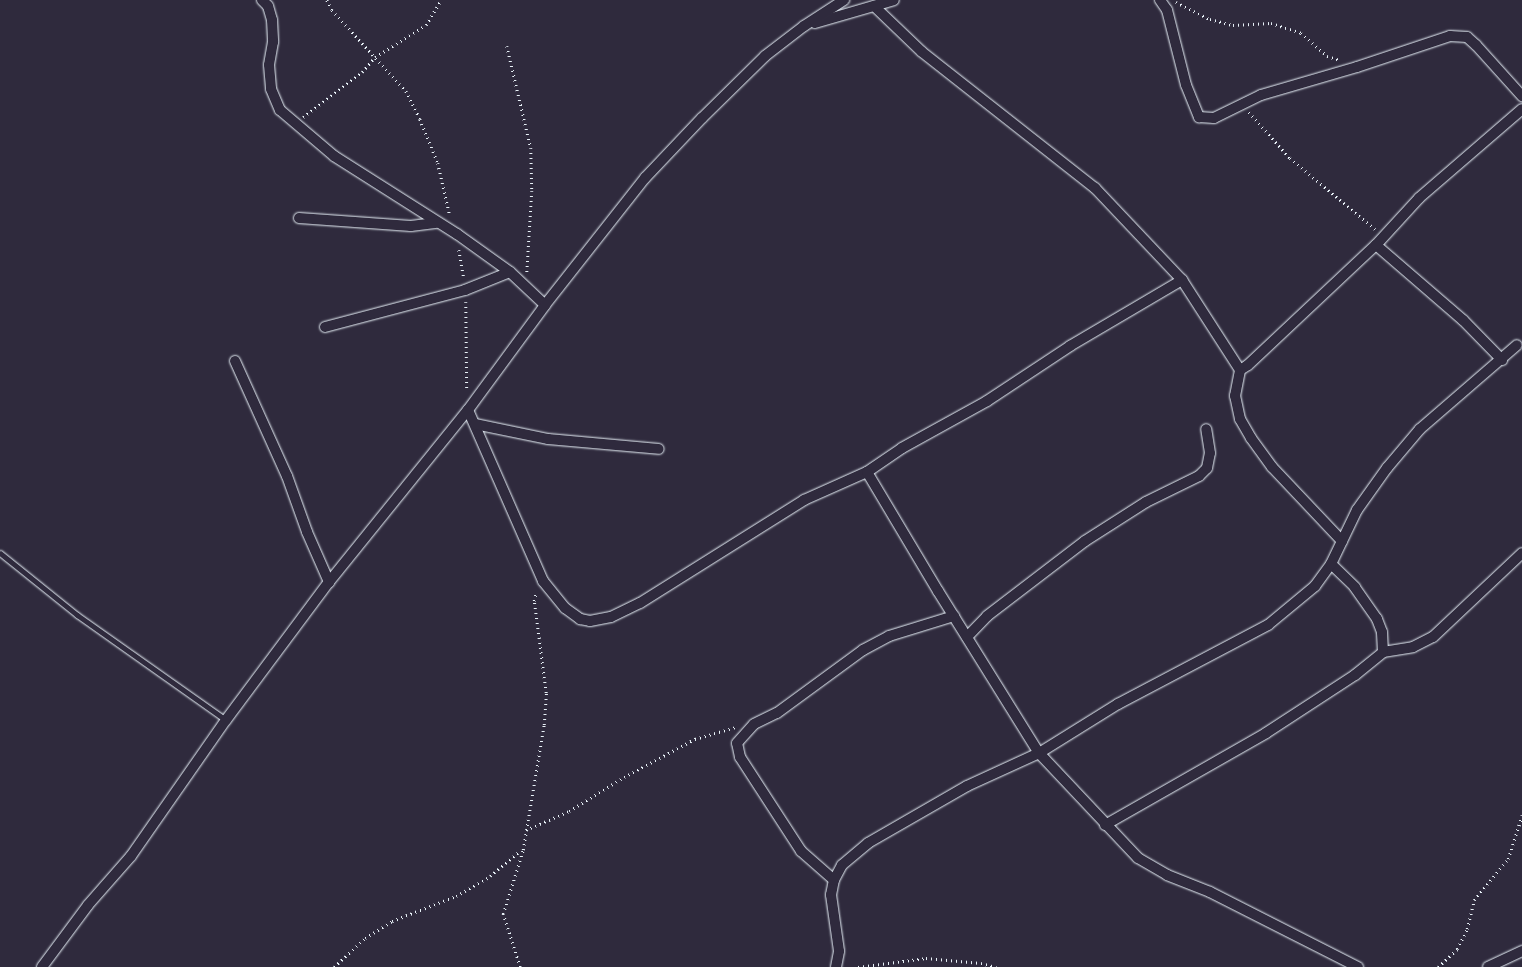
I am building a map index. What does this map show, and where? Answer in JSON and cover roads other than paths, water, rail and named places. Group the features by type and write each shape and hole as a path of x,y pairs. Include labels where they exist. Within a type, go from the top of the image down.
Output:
{"street":[{"path":"262,0 268,6 272,20 273,42 269,65 271,89 280,110 294,124 334,156 436,223 456,234 510,272 545,305"},
{"path":"42,967 88,905 130,856 226,720 329,582 468,410 545,305 645,178 765,56 804,26 844,0"},
{"path":"804,26 894,0"},
{"path":"1160,0 1167,10 1186,85 1199,117 1214,118 1244,105 1261,95 1357,67 1450,36 1467,37 1522,96"},
{"path":"874,6 922,52 1095,188 1182,280 1240,370 1235,396 1240,419 1250,438 1272,467 1342,541"},
{"path":"1240,370 1248,365 1376,245 1419,198 1522,109"},
{"path":"298,218 412,226 436,223"},
{"path":"1376,245 1463,320 1502,360"},
{"path":"325,326 465,290 510,272"},
{"path":"468,410 543,581 565,608 580,619 590,621 611,617 640,603 804,500 867,472 902,448 987,401 1070,346 1182,280"},
{"path":"836,967 839,951 831,895 834,880 842,865 868,843 967,786 1039,753 1118,704 1268,625 1315,586 1331,564 1357,510 1382,475 1420,429 1502,360 1517,345"},
{"path":"235,361 288,476 307,532 329,582"},
{"path":"475,424 548,438 659,449"},
{"path":"967,637 987,616 1085,541 1146,502 1199,476 1207,468 1210,453 1206,429"},
{"path":"867,472 1039,753 1105,825 1138,858 1167,875 1210,892 1358,967"},
{"path":"1105,825 1266,733 1355,675 1383,652 1414,647 1432,637 1522,553"},
{"path":"1331,564 1355,587 1377,619 1382,632 1383,652"},
{"path":"834,880 801,851 740,757 737,742 754,724 777,713 864,650 889,636 954,616"},
{"path":"1488,967 1522,951"}],"lane":[{"path":"0,553 77,614 226,720"}]}
